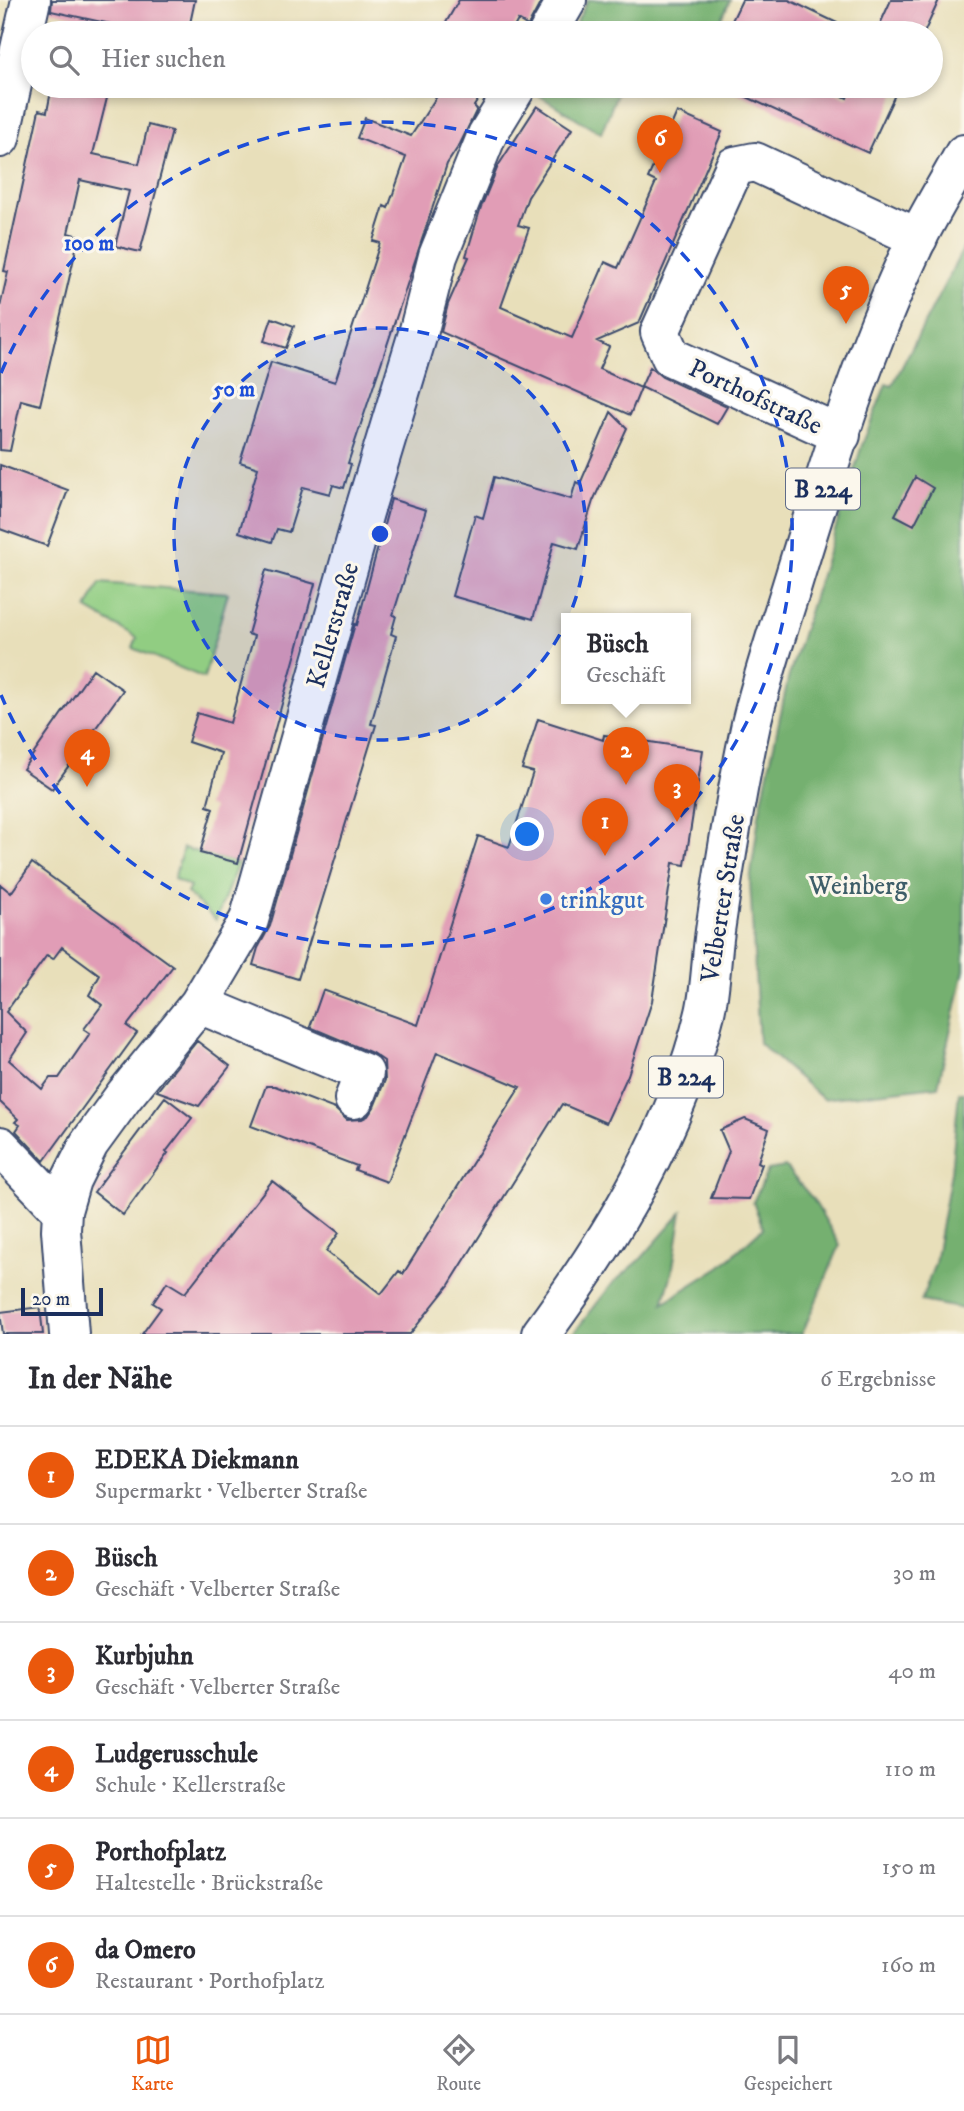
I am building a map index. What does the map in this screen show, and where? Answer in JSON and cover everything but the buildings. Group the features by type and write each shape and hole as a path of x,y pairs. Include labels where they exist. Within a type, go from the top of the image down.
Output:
{"street":[{"path":"26,21 31,0"},
{"path":"555,21 567,0"},
{"path":"0,138 21,45"},
{"name":"Kellerstraße","path":"69,1334 61,1230 62,1211 71,1180 89,1144 124,1096 200,1004 248,920 438,256 487,135 510,98"},
{"name":"B 224","path":"841,435 875,340 918,238 964,153"},
{"name":"Porthofstraße","path":"841,435 671,357 660,332 735,166 755,162 918,238"},
{"name":"Velberter Straße","path":"541,1334 588,1270 633,1196 667,1126 689,1068 706,1010 718,912 752,723 805,544 841,435"},
{"path":"200,1004 364,1073 354,1100"},
{"path":"0,1146 62,1211"}],"green space":[{"path":"588,0 730,0 721,21 577,21"},
{"path":"543,98 615,98 601,133"},
{"name":"Weinberg","path":"964,247 964,970 938,1086 823,1099 759,1043 750,882 759,815 788,679 862,445 886,384 892,386"},
{"path":"100,583 228,593 204,678 133,648 137,638 87,609"},
{"path":"183,848 238,863 216,920 187,893 190,887 174,879"},
{"path":"959,1092 964,1093 964,1309 921,1301 935,1263 951,1172"},
{"path":"785,1167 813,1199 840,1245 802,1334 573,1334 613,1283 640,1260 682,1212 672,1273 663,1303 721,1266 763,1228 753,1202 768,1170"}],"place":[{"name":"da Omero","path":"660,173"},
{"name":"Porthofplatz","path":"846,324"},
{"name":"Büsch","path":"626,785"},
{"name":"Ludgerusschule","path":"87,787"},
{"name":"Kurbjuhn","path":"677,822"},
{"name":"EDEKA Diekmann","path":"605,856"},
{"name":"trinkgut","path":"546,899"}]}
